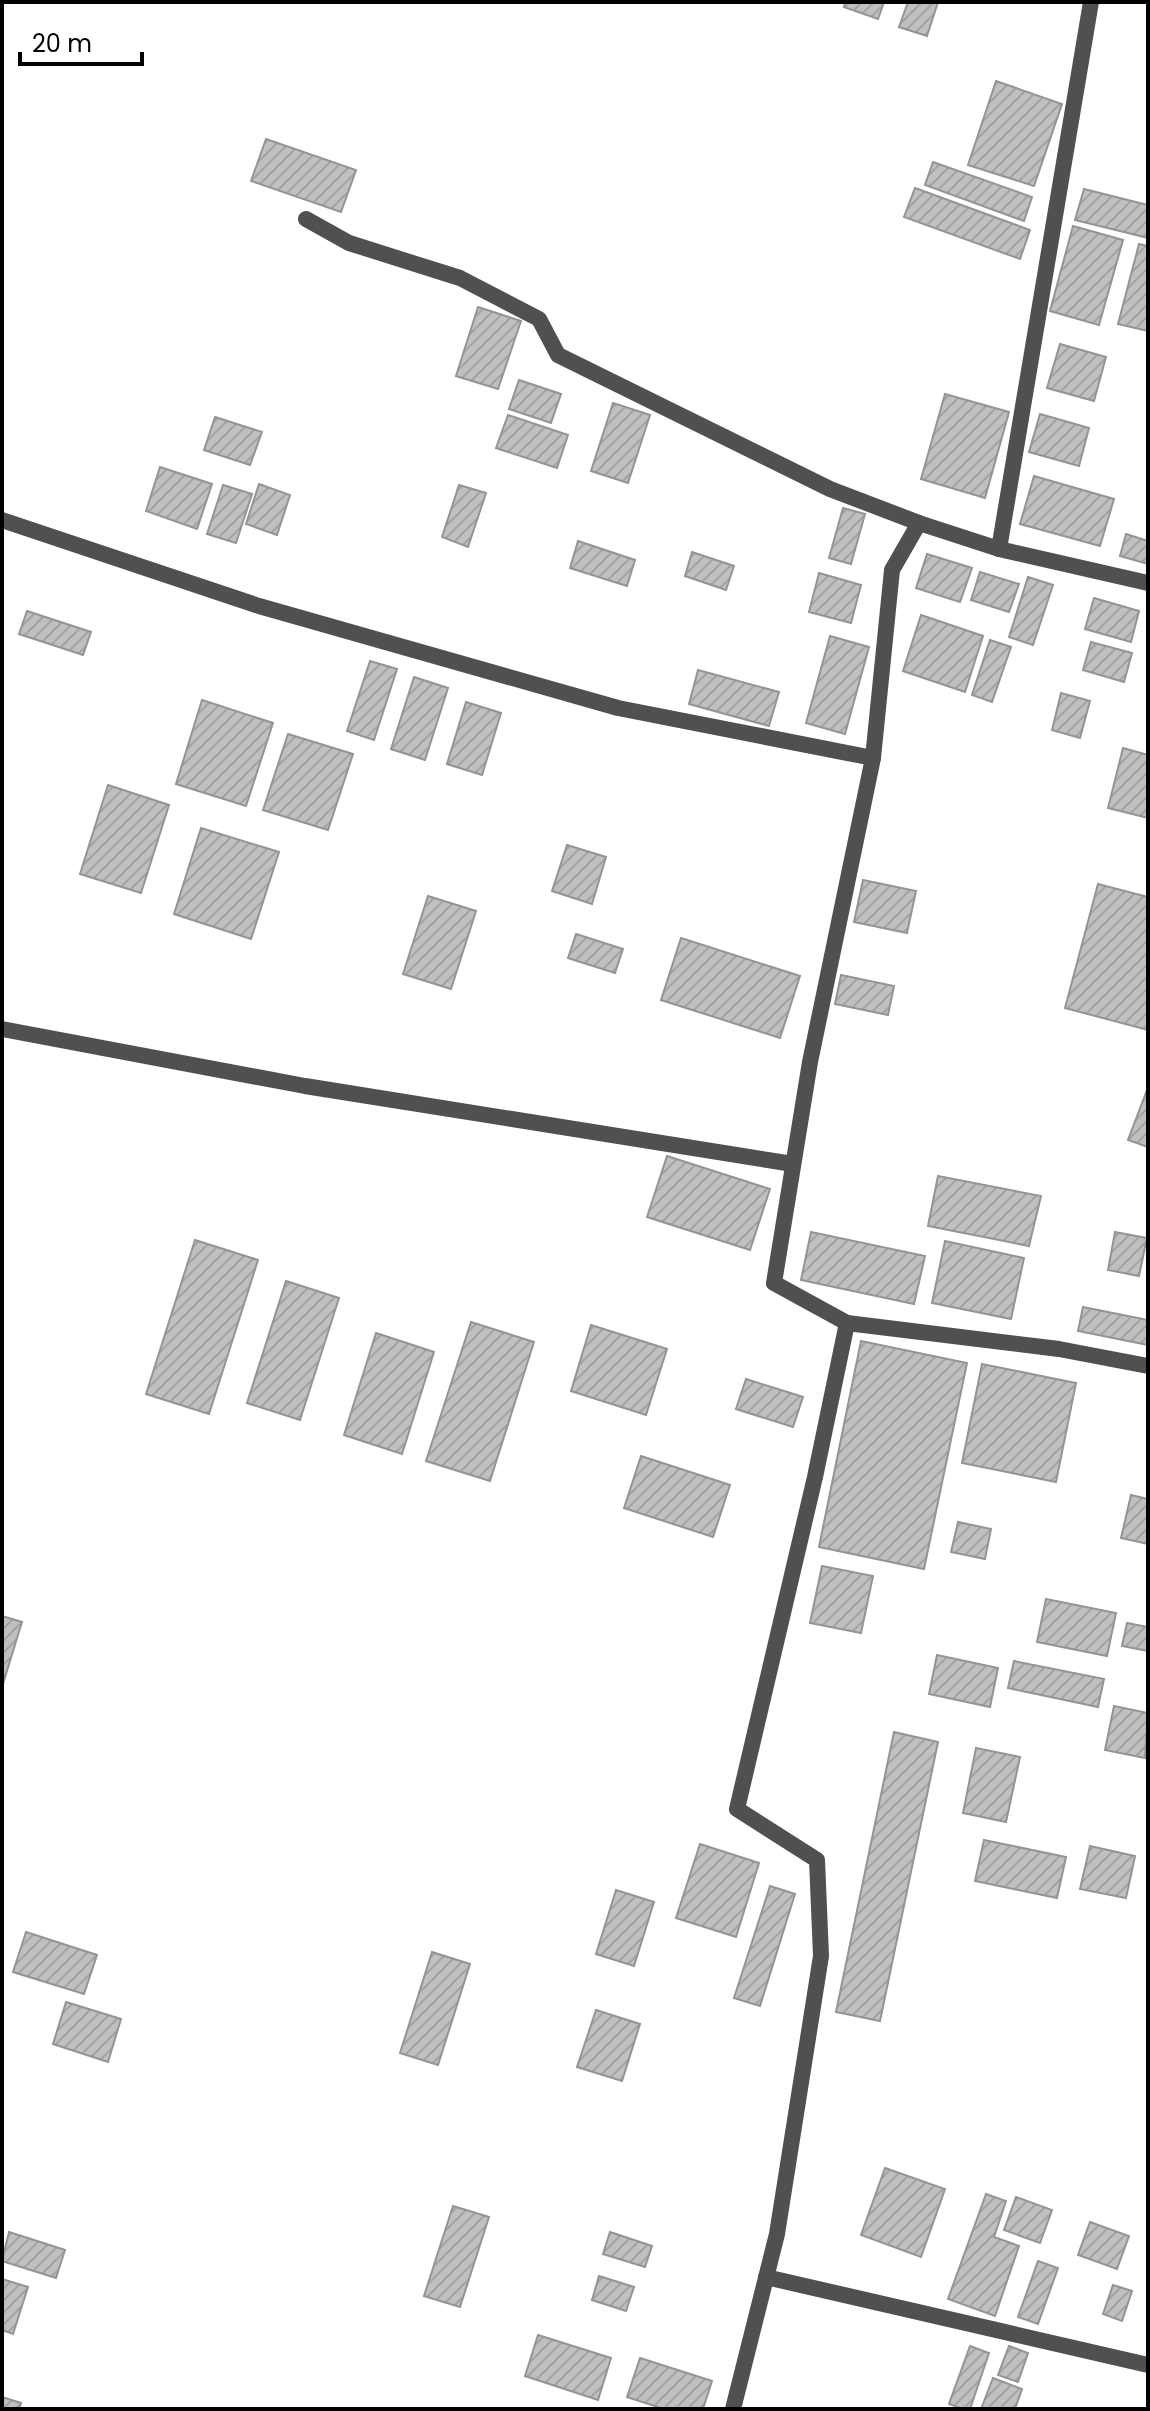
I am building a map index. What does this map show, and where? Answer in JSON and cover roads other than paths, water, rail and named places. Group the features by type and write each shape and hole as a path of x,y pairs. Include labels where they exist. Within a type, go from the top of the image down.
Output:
{"street":[{"path":"999,549 1091,2"},
{"path":"306,219 349,243 460,278 539,319 558,355 830,489 999,549 1148,583"},
{"path":"2,520 259,606 618,708 873,758"},
{"path":"919,523 892,570 873,758 810,1062 774,1283 847,1323 1059,1349 1148,1366"},
{"path":"2,1029 305,1086 793,1164"},
{"path":"733,2409 777,2234 821,1956 817,1860 737,1809 812,1492 847,1323"},
{"path":"766,2277 1148,2365"}]}
